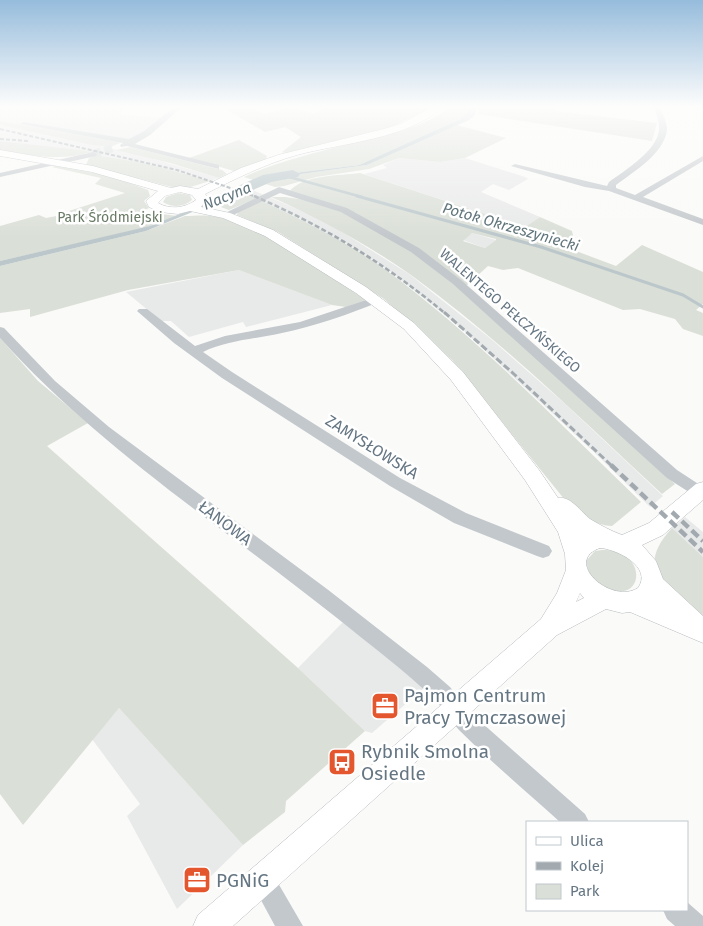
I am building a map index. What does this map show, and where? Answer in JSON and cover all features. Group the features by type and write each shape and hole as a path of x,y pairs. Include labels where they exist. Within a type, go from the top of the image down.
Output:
{"main road":[{"path":"164,193 154,199 152,203 158,208 174,210 222,180 282,156 304,150"},
{"path":"0,152 102,171 142,183 164,193 195,198 219,212 273,235 375,300 409,326 438,354 532,474 566,526 576,563 586,586 605,599 633,602 703,632"},
{"path":"532,474 575,518 615,542 637,552 649,573 703,632"},
{"path":"549,627 567,597 576,563 586,543 596,540 615,542 656,529 702,492"},
{"path":"633,602 646,595 656,529"},
{"path":"209,926 549,627 605,599"}],"street":[{"path":"154,150 216,168"},
{"path":"611,188 612,184 646,157 651,150"},
{"path":"0,176 93,154"},
{"path":"636,198 703,158"},
{"path":"515,166 588,185 611,188 703,222"},
{"name":"WALENTEGO PEŁCZYŃSKIEGO","path":"219,212 279,190 344,210 415,250 457,282 672,474 702,492"},
{"path":"195,351 215,343 322,319 375,300"},
{"name":"ZAMYSŁOWSKA","path":"143,311 178,340 234,380 407,489 475,525 543,552"},
{"name":"ŁANOWA","path":"0,330 42,377 113,438 399,656 443,694 466,722 576,821"},
{"path":"262,880 290,926"},
{"path":"677,911 696,926"}],"shaded area":[{"path":"82,150 120,150 219,178 210,181 145,163 95,155"},
{"path":"399,158 440,162 465,158 525,177 528,179 509,190 493,184 481,192 540,217 525,227 364,174 387,168 383,165"},
{"path":"250,189 323,220 409,274 491,339 564,403 663,496 650,507 462,329 391,272 349,245 301,219 241,192"},
{"path":"472,233 496,240 485,248 463,240"},
{"path":"239,270 332,305 246,327 243,322 189,337 171,321 161,321 126,292"},
{"path":"685,517 703,532 703,557 672,528"},
{"path":"344,621 424,688 372,733 365,731 298,668"},
{"path":"119,708 243,845 177,909 127,816 140,804 92,739"}],"green space":[{"path":"1,150 82,150 91,152 68,157"},
{"path":"117,150 144,150 222,170 227,174 219,178 170,163"},
{"path":"211,150 257,150 267,156 266,159 234,171 189,158"},
{"path":"284,150 296,150 285,153 282,152"},
{"path":"391,150 359,165 278,175 259,181 263,182 279,177 367,165 400,150 481,150 465,158 440,162 399,158 369,169 316,177 284,186 275,187 244,177 268,167 322,151"},
{"path":"95,155 145,163 210,181 187,188 172,187 86,165 89,158"},
{"name":"Park Śródmiejski","path":"52,167 111,176 148,190 150,196 144,201 149,208 134,215 141,219 161,214 178,216 145,228 0,261 0,226 39,215 46,218 72,213 69,211 125,193 95,184 101,178"},
{"path":"360,173 525,227 540,217 572,231 576,251 616,266 642,245 703,272 703,304 696,310 703,313 703,336 683,329 675,319 640,309 623,310 518,268 503,270 488,266 466,286 356,213 289,192 295,186 312,179","holes":["472,233 496,239 485,248 463,241"]},
{"path":"241,192 258,198 229,210 218,206 216,203"},
{"path":"178,193 190,195 192,200 178,206 163,202 166,197"},
{"path":"271,197 313,201 343,212 420,256 489,313 675,484 662,494 509,353 411,275 343,233"},
{"path":"262,201 308,223 353,248 417,294 483,350 641,502 612,526 598,523 581,513 565,500 452,360 384,299 278,232 237,215 238,211"},
{"path":"185,216 211,216 248,227 290,250 366,300 346,307 332,305 239,270 128,290 30,317 30,309 0,313 0,266 146,231"},
{"path":"0,338 38,381 88,423 47,446 298,668 365,731 286,801 285,812 243,845 119,708 23,825 0,794"},
{"path":"672,528 703,557 703,625 668,592 655,570 655,557 660,544"},
{"path":"595,551 618,552 629,559 635,568 636,577 633,586 625,591 614,590 594,579 588,570 587,560"}],"water":[{"path":"391,150 401,150 367,165 279,177 263,182 259,181 278,175 359,165"},
{"path":"252,185 256,186 146,231 0,266 0,261 150,226"}],"waterway":[{"name":"Nacyna","path":"223,198 268,178 293,174"},
{"name":"Potok Okrzeszyniecki","path":"282,175 362,197"},
{"name":"Potok Okrzeszyniecki","path":"357,196 541,247 683,295 703,307"}],"tunnel":[{"path":"93,154 106,150"}],"railway":[{"path":"92,150 177,170 257,197"},
{"path":"254,196 305,220 354,248 401,279 446,314"},
{"path":"444,312 515,375 612,466"},
{"path":"611,465 703,552"},
{"path":"672,512 703,541"}],"place":[{"name":"Pajmon Centrum Pracy Tymczasowej","path":"385,706"},
{"name":"Rybnik Smolna Osiedle","path":"342,762"},
{"name":"PGNiG","path":"197,880"}]}
